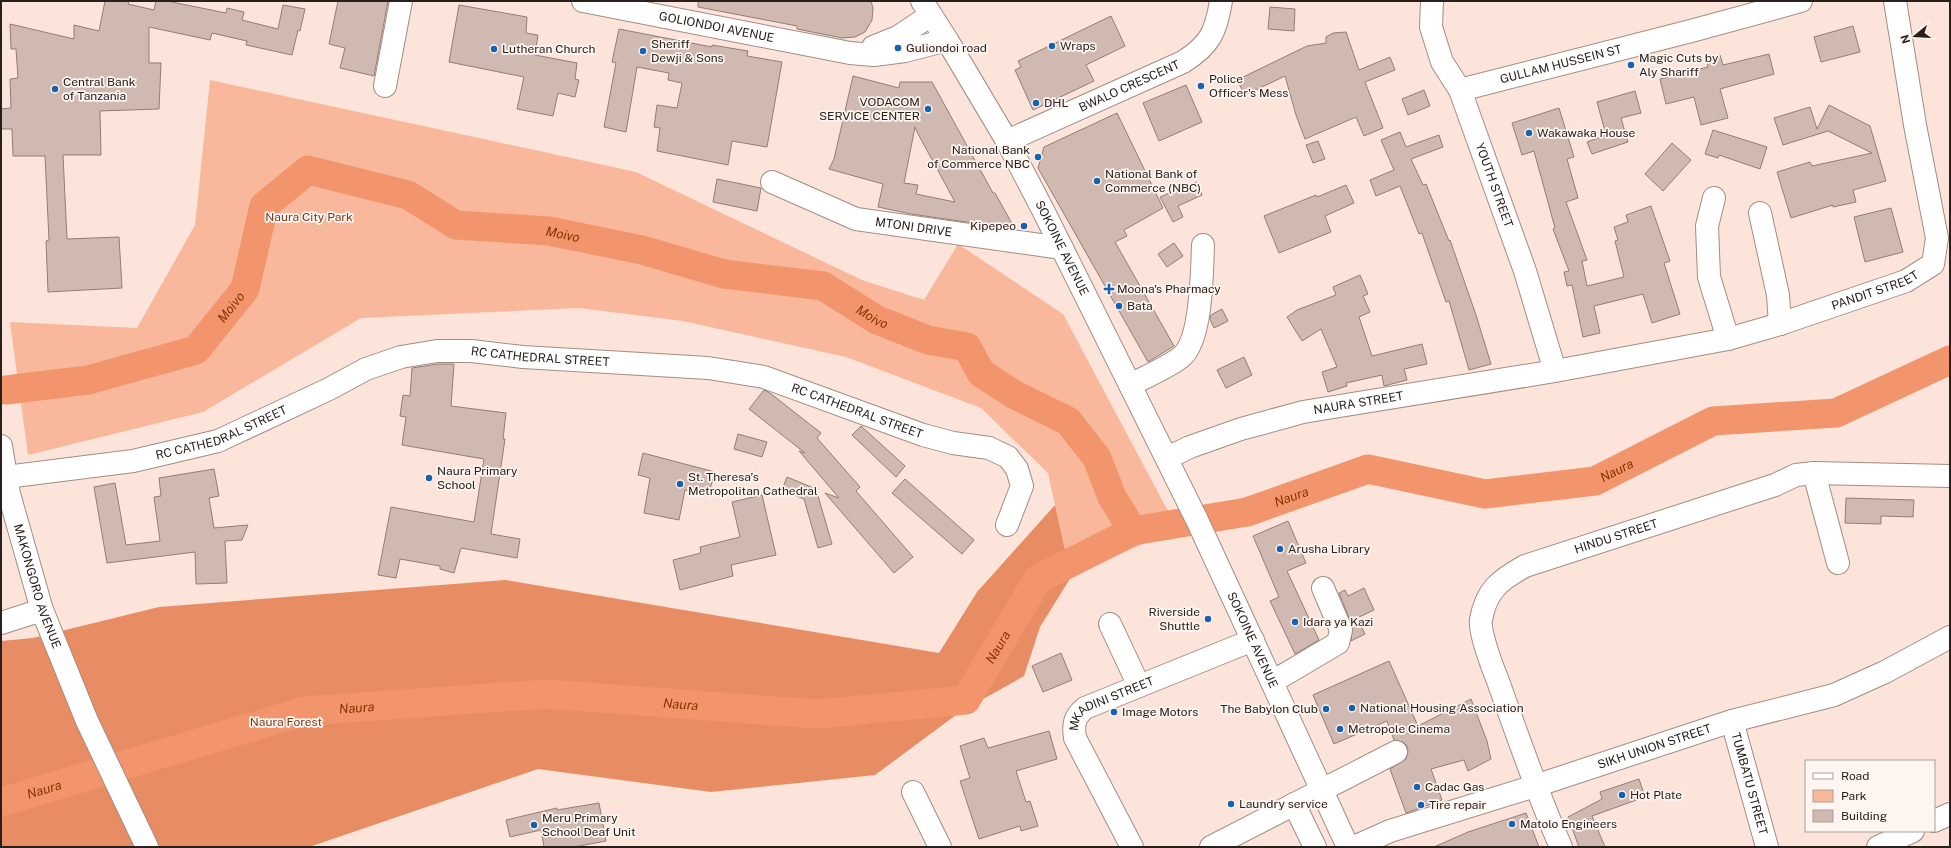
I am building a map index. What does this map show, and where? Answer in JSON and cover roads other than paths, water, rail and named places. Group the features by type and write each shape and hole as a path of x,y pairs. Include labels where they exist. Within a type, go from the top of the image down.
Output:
{"street":[{"path":"385,86 401,1"},
{"name":"GOLIONDOI AVENUE","path":"583,1 850,53 882,54 905,51 947,40"},
{"name":"BWALO CRESCENT","path":"1006,141 1183,62 1199,52 1217,24 1221,1"},
{"name":"YOUTH STREET","path":"1432,1 1431,27 1442,62 1460,90 1525,271 1555,371"},
{"name":"GULLAM HUSSEIN ST","path":"1460,90 1801,1"},
{"name":"PANDIT STREET","path":"1555,371 1728,339 1780,324 1906,281 1933,264 1942,251 1937,238 1915,125 1895,1"},
{"path":"850,53 873,47 898,37 926,8"},
{"name":"SOKOINE AVENUE","path":"926,8 947,40 1006,141 1062,248 1193,511 1348,847"},
{"name":"MTONI DRIVE","path":"772,182 856,219 1062,248"},
{"path":"1714,198 1707,226 1708,270 1728,339"},
{"path":"1760,212 1778,295 1780,324"},
{"path":"1130,386 1182,357 1192,343 1200,301 1203,245"},
{"name":"RC CATHEDRAL STREET","path":"6,477 133,461 210,443 329,389 366,369 401,357 437,351 471,351 523,356 708,368 764,377 923,435 954,443 989,448 1008,457 1017,469 1022,486 1007,525"},
{"name":"NAURA STREET","path":"1167,458 1190,447 1241,429 1303,412 1555,371"},
{"name":"MAKONGORO AVENUE","path":"1,446 9,494 42,610 87,721 147,847"},
{"path":"1814,472 1838,563"},
{"name":"HINDU STREET","path":"1561,847 1535,786 1490,658 1480,622 1485,601 1494,587 1504,578 1525,566 1775,485 1796,475 1814,472 1950,476"},
{"path":"1272,682 1338,643 1341,630 1323,588"},
{"path":"1,622 42,610"},
{"path":"1110,624 1139,686"},
{"name":"SIKH UNION STREET","path":"1354,847 1390,831 1535,786 1732,721 1834,695 1886,672 1950,637"},
{"name":"MKADINI STREET","path":"1132,847 1075,738 1074,721 1078,714 1085,708 1253,640"},
{"name":"TUMBATU STREET","path":"1732,721 1766,847"},
{"path":"1211,847 1396,752"},
{"path":"913,792 940,847"},
{"path":"1294,804 1315,847"},
{"path":"1935,821 1950,814"},
{"path":"1878,847 1911,832"}],"waterway":[{"name":"Moivo","path":"6,390 88,380 196,350 245,289 264,206 308,170 408,195 456,225 549,231 642,250 724,274 823,286 877,320 928,340 967,347 981,373 1015,395 1068,421 1097,458 1112,497 1133,531"},
{"name":"Naura","path":"1,802 305,711 546,694 817,714 966,700 1038,579 1133,531 1247,512 1368,469 1485,494 1595,481 1713,421 1836,413 1950,360"}],"place":[{"name":"Wraps","path":"1052,46"},
{"name":"Guliondoi road","path":"898,48"},
{"name":"Lutheran Church","path":"494,49"},
{"name":"Sheriff Dewji & Sons","path":"643,51"},
{"name":"Magic Cuts by Aly Shariff","path":"1631,65"},
{"name":"Police Officer's Mess","path":"1201,86"},
{"name":"Central Bank of Tanzania","path":"55,89"},
{"name":"DHL","path":"1036,103"},
{"name":"VODACOM SERVICE CENTER","path":"928,109"},
{"name":"Wakawaka House","path":"1529,133"},
{"name":"National Bank of Commerce NBC","path":"1038,157"},
{"name":"National Bank of Commerce (NBC)","path":"1097,181"},
{"name":"Kipepeo","path":"1024,226"},
{"name":"Moona's Pharmacy","path":"1109,289"},
{"name":"Bata","path":"1119,306"},
{"name":"Naura Primary School","path":"429,478"},
{"name":"St. Theresa’s Metropolitan Cathedral","path":"680,484"},
{"name":"Arusha Library","path":"1280,549"},
{"name":"Riverside Shuttle","path":"1208,619"},
{"name":"Idara ya Kazi","path":"1295,622"},
{"name":"National Housing Association","path":"1352,708"},
{"name":"The Babylon Club","path":"1326,709"},
{"name":"Image Motors","path":"1114,712"},
{"name":"Metropole Cinema","path":"1340,729"},
{"name":"Cadac Gas","path":"1417,787"},
{"name":"Hot Plate","path":"1622,795"},
{"name":"Laundry service","path":"1231,804"},
{"name":"Tire repair","path":"1421,805"},
{"name":"Matolo Engineers","path":"1512,824"},
{"name":"Meru Primary School Deaf Unit","path":"534,825"}],"park label":[{"name":"Naura City Park","path":"309,217"},
{"name":"Naura Forest","path":"286,722"}]}
